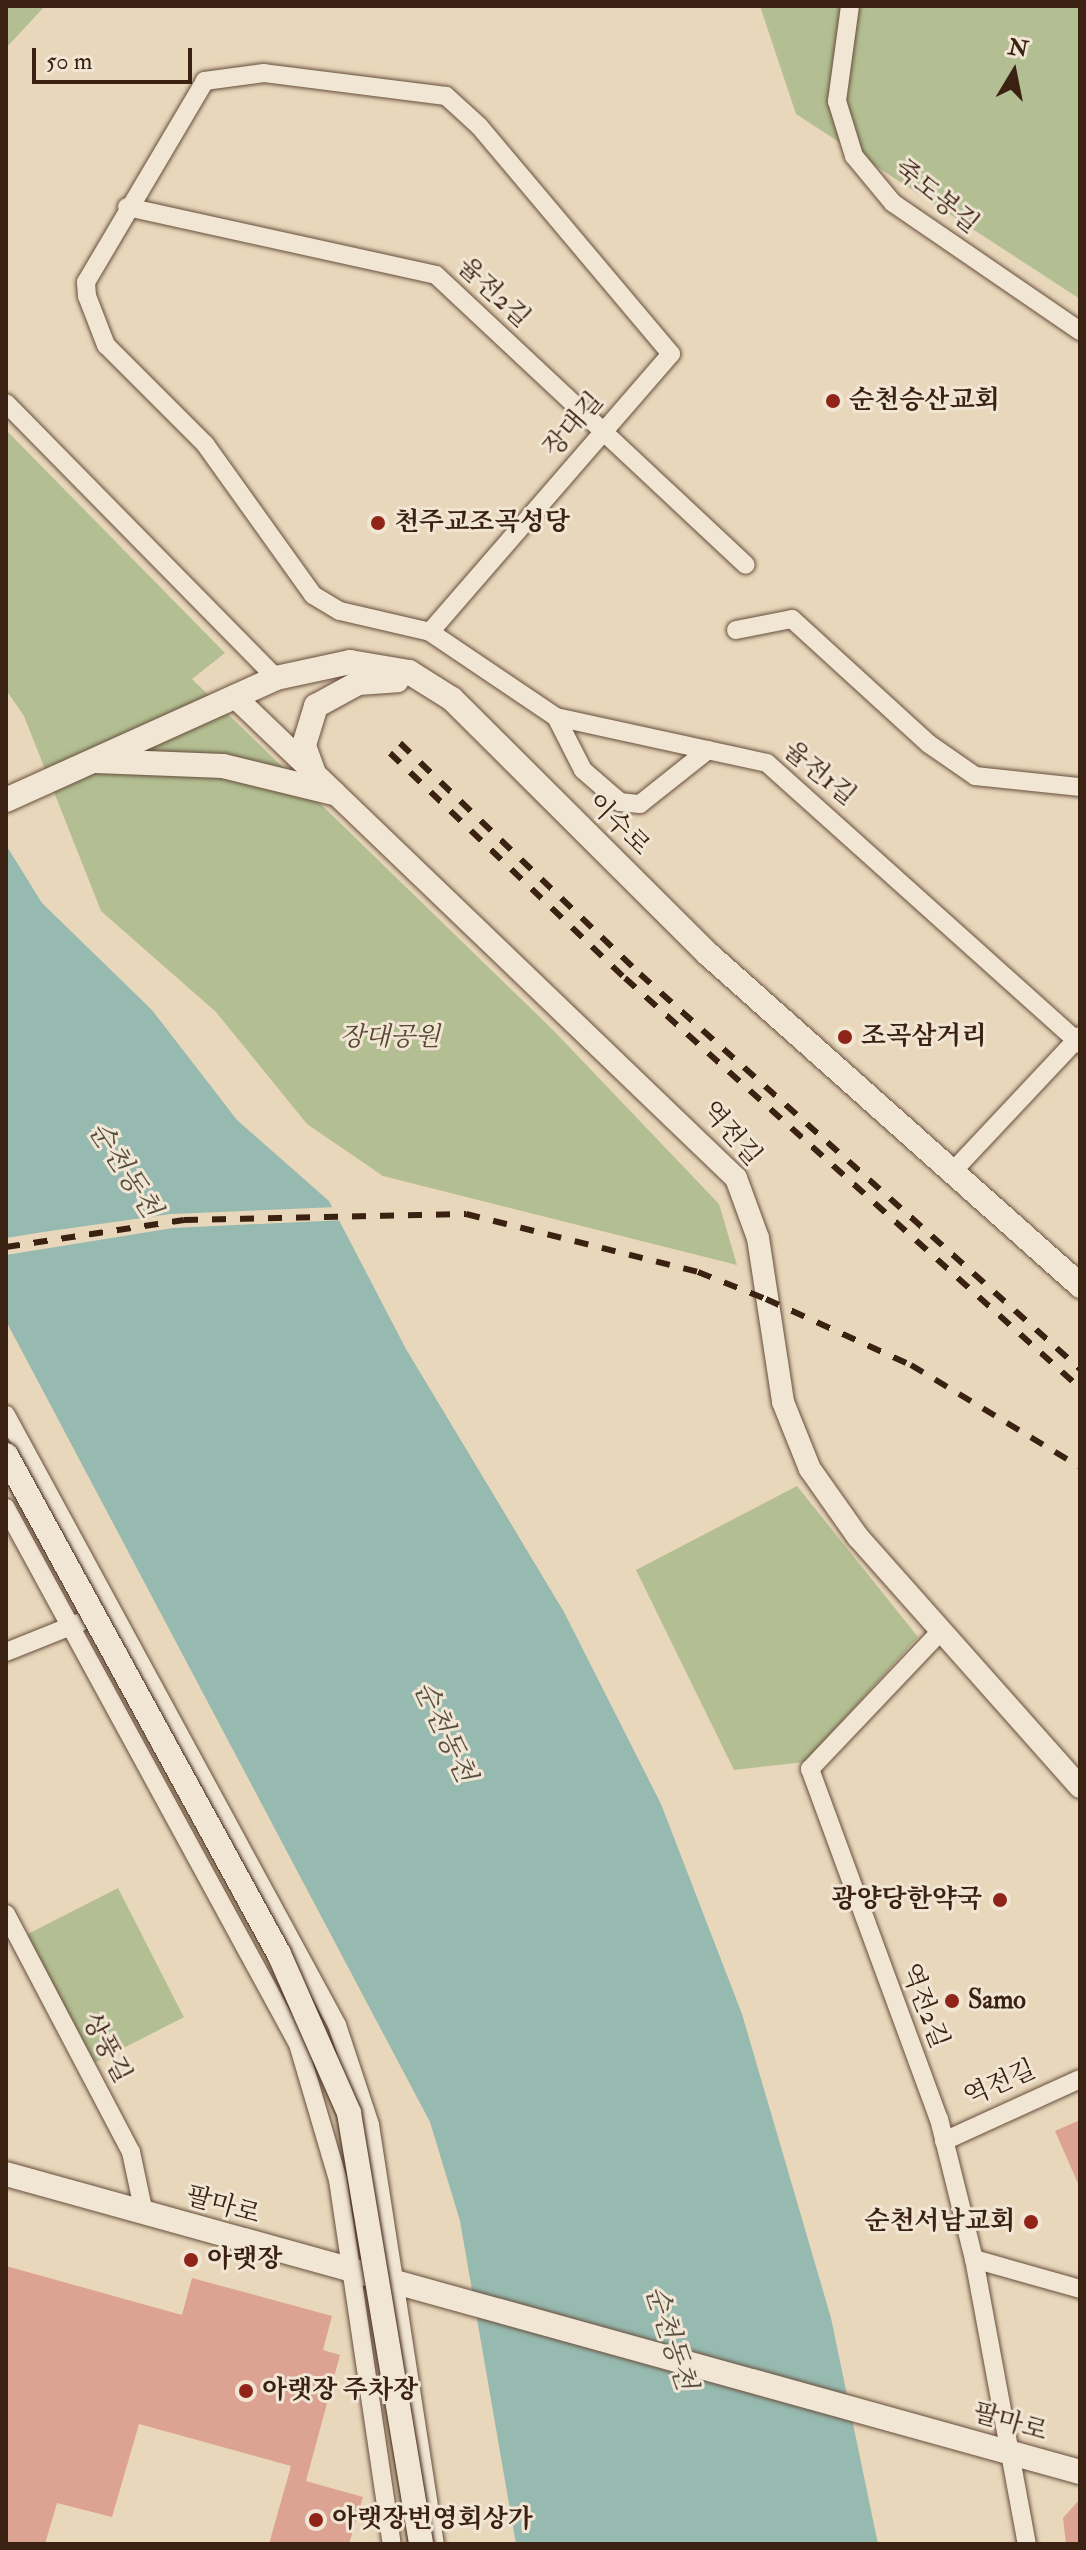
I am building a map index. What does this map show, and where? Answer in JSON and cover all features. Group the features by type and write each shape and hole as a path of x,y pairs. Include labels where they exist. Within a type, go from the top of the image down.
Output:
{"main road":[{"name":"이수로","path":"6,800 276,678 332,664 374,664 409,672 452,699 708,954 954,1170 1080,1286"},
{"path":"315,776 306,725 326,700 373,678 452,699"},
{"path":"90,761 223,766 334,793"},
{"path":"6,1455 279,1954 349,2113 421,2544"},
{"path":"6,1476 314,2048 339,2125 366,2262 409,2544"},
{"name":"팔마로","path":"9,2176 1080,2472"}],"street":[{"name":"죽도봉길","path":"850,6 837,101 854,156 893,203 1080,331"},
{"name":"장대길","path":"264,73 446,96 479,126 671,354 430,632 340,611 313,595 205,444 106,345 86,282 127,207 205,81 264,73"},
{"name":"율전2길","path":"127,207 418,266 746,565"},
{"path":"6,403 276,678"},
{"path":"736,630 792,619 929,744 975,776 1080,787"},
{"name":"율전1길","path":"430,632 556,717 708,750 753,756 781,774 1079,1040"},
{"name":"역전길","path":"234,696 736,1178 758,1238 791,1432 858,1537 1080,1787"},
{"path":"556,717 583,770 620,802 640,804 708,750"},
{"path":"954,1170 1079,1040"},
{"path":"6,1415 337,2025 370,2125 435,2544"},
{"path":"6,1508 298,2044 338,2180 392,2544"},
{"path":"6,1652 113,1609"},
{"name":"역전2길","path":"940,1632 810,1769 944,2141 974,2259 1027,2544"},
{"name":"상풍길","path":"6,1914 131,2152 144,2213"},
{"name":"역전길","path":"944,2141 1080,2079"},
{"path":"974,2259 1080,2289"}],"green space":[{"path":"6,6 45,6 6,48"},
{"path":"760,6 1080,6 1080,299 796,114"},
{"name":"장대공원","path":"6,430 225,653 192,679 553,1030 719,1204 737,1265 383,1176 307,1124 216,1012 101,911 24,716 6,690"},
{"path":"797,1486 918,1637 805,1762 734,1770 636,1570"},
{"path":"118,1888 184,2017 91,2064 25,1935"}],"water":[{"name":"순천동천","path":"6,845 42,903 152,1010 237,1120 329,1201 406,1349 564,1612 661,1804 742,2014 831,2318 878,2544 516,2544 460,2221 430,2122 6,1321"}],"pier":[{"path":"337,1207 344,1220 173,1228 6,1255 6,1238 43,1232 171,1214"}],"building":[{"path":"1080,2120 1080,2188 1055,2131"},
{"path":"6,2266 182,2315 192,2278 332,2316 323,2350 340,2355 306,2481 363,2497 349,2544 269,2544 291,2466 139,2424 112,2517 57,2503 45,2544 6,2544"},
{"path":"1080,2499 1080,2544 1066,2544 1063,2518"}],"railway":[{"path":"400,743 640,974 1080,1369"},
{"path":"390,753 625,978 1080,1388"},
{"path":"6,1247 184,1220 466,1214 698,1272 766,1299 911,1365 1080,1467"}],"place":[{"name":"순천승산교회","path":"833,401"},
{"name":"천주교조곡성당","path":"378,523"},
{"name":"조곡삼거리","path":"845,1037"},
{"name":"광양당한약국","path":"1000,1900"},
{"name":"Samo","path":"952,2001"},
{"name":"순천서남교회","path":"1031,2222"},
{"name":"아랫장","path":"191,2260"},
{"name":"아랫장 주차장","path":"246,2391"},
{"name":"아랫장번영회상가","path":"316,2520"}]}
